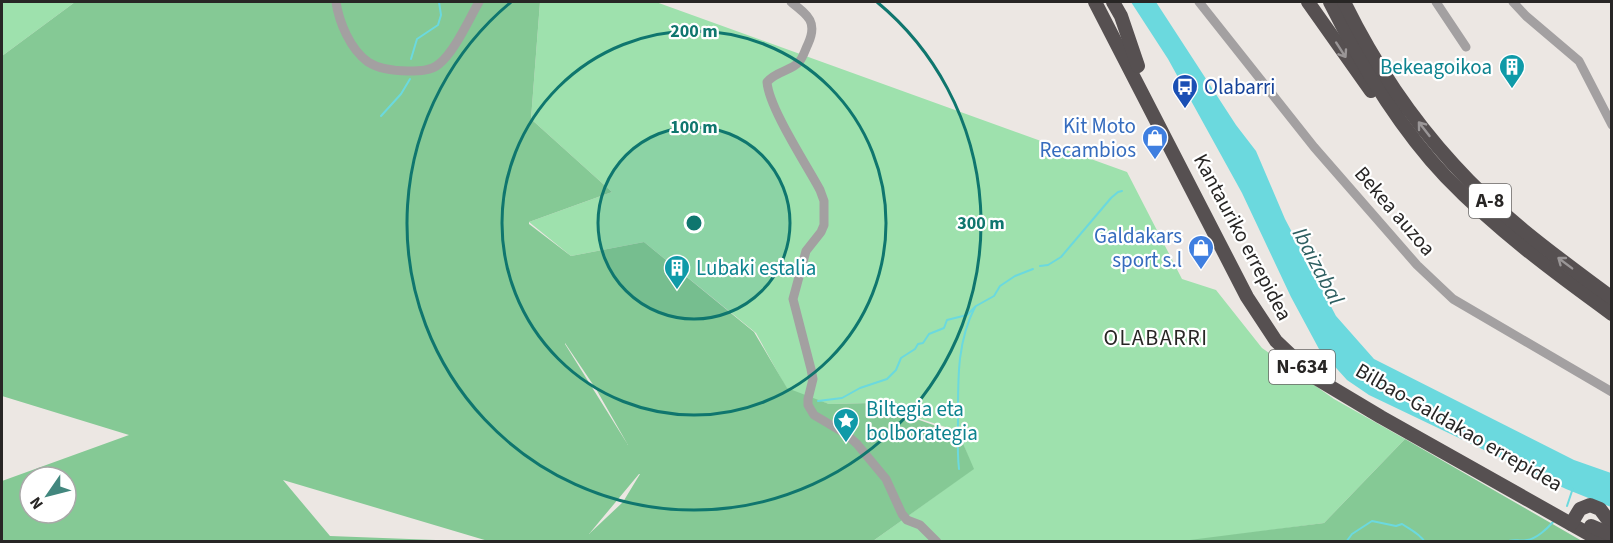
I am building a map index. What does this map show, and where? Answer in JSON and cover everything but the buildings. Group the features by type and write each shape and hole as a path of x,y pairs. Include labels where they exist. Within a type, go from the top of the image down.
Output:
{"highway":[{"name":"Kantauriko errepidea","path":"1096,2 1248,297 1276,341 1314,377 1381,417 1572,520 1603,542"},
{"name":"N-634","path":"1105,2 1138,66"},
{"path":"1113,2 1138,66"},
{"path":"1308,2 1385,110 1423,151"},
{"name":"A-8","path":"1330,2 1378,89 1423,151 1446,177 1534,257 1611,314"},
{"name":"A-8","path":"1344,2 1389,82 1438,147 1493,204 1545,248 1611,298"},
{"path":"1353,2 1383,59 1389,82"},
{"name":"Bilbao-Galdakao errepidea","path":"1138,66 1268,320 1283,339 1310,363 1343,385 1572,520 1611,535"},
{"path":"1572,520 1584,506 1595,506 1611,525"}],"street":[{"path":"336,2 342,26 366,60 376,66 393,70 418,71 430,69 442,61 479,2"},
{"path":"791,2 805,13 813,31 800,62 767,82 772,102 824,201 824,225 806,251 794,299 813,379 808,405 814,415 846,434 857,444 886,479 902,514 907,520 920,525 937,542"},
{"name":"Bekea auzoa","path":"1199,2 1314,147 1417,265 1453,299 1611,392"},
{"path":"1436,2 1466,47"},
{"path":"1513,2 1579,61 1611,125"}],"green space":[{"path":"2,2 75,2 2,56"},
{"path":"75,2 540,2 531,119 612,192 529,222 529,224 571,256 644,242 754,332 787,388 829,404 871,403 959,434 974,469 873,541 488,541 283,480 330,536 462,541 2,541 2,481 18,475 18,525 78,525 78,465 46,465 129,435 2,396 2,56","holes":["565,343 596,389 628,445","639,474 623,502 589,534"]},
{"path":"540,2 656,2 1127,172 1182,279 1216,290 1262,348 1334,399 1405,439 1324,523 1182,542 873,541 973,469 958,431 871,403 829,404 788,391 756,333 644,242 571,256 529,222 612,192 531,119"},
{"path":"1405,439 1582,541 1182,541 1324,523"}],"water":[{"path":"1131,2 1156,2 1236,125 1256,151 1285,219 1336,316 1374,359 1574,460 1611,473 1611,507 1566,489 1369,395 1347,380 1319,349 1291,297 1242,193 1168,59"}],"waterway":[{"path":"411,59 417,39 438,25 441,15 439,2"},
{"path":"381,116 401,94 410,79"},
{"path":"1040,266 1048,265 1061,257 1111,198 1122,191"},
{"path":"818,401 842,398 860,388 887,379 896,370 901,358 915,349 918,344 923,343 929,334 944,328 947,320 967,315 976,306 994,296 1000,286 1015,276 1033,269"},
{"path":"959,469 960,361 965,334 975,307"},
{"path":"1567,506 1573,488"},
{"path":"1346,542 1352,534 1372,521 1396,526 1402,524 1425,542"},
{"path":"1506,542 1534,538 1553,522"}],"place":[{"name":"Bekeagoikoa","path":"1512,90"},
{"name":"Olabarri","path":"1185,110"},
{"name":"Kit Moto Recambios","path":"1155,161"},
{"name":"Galdakars sport s.l","path":"1201,271"},
{"name":"Lubaki estalia","path":"677,291"},
{"name":"Biltegia eta bolborategia","path":"846,444"}],"district":[{"name":"OLABARRI","path":"1156,338"}],"water label":[{"name":"Ibaizabal","path":"1318,266"}]}
